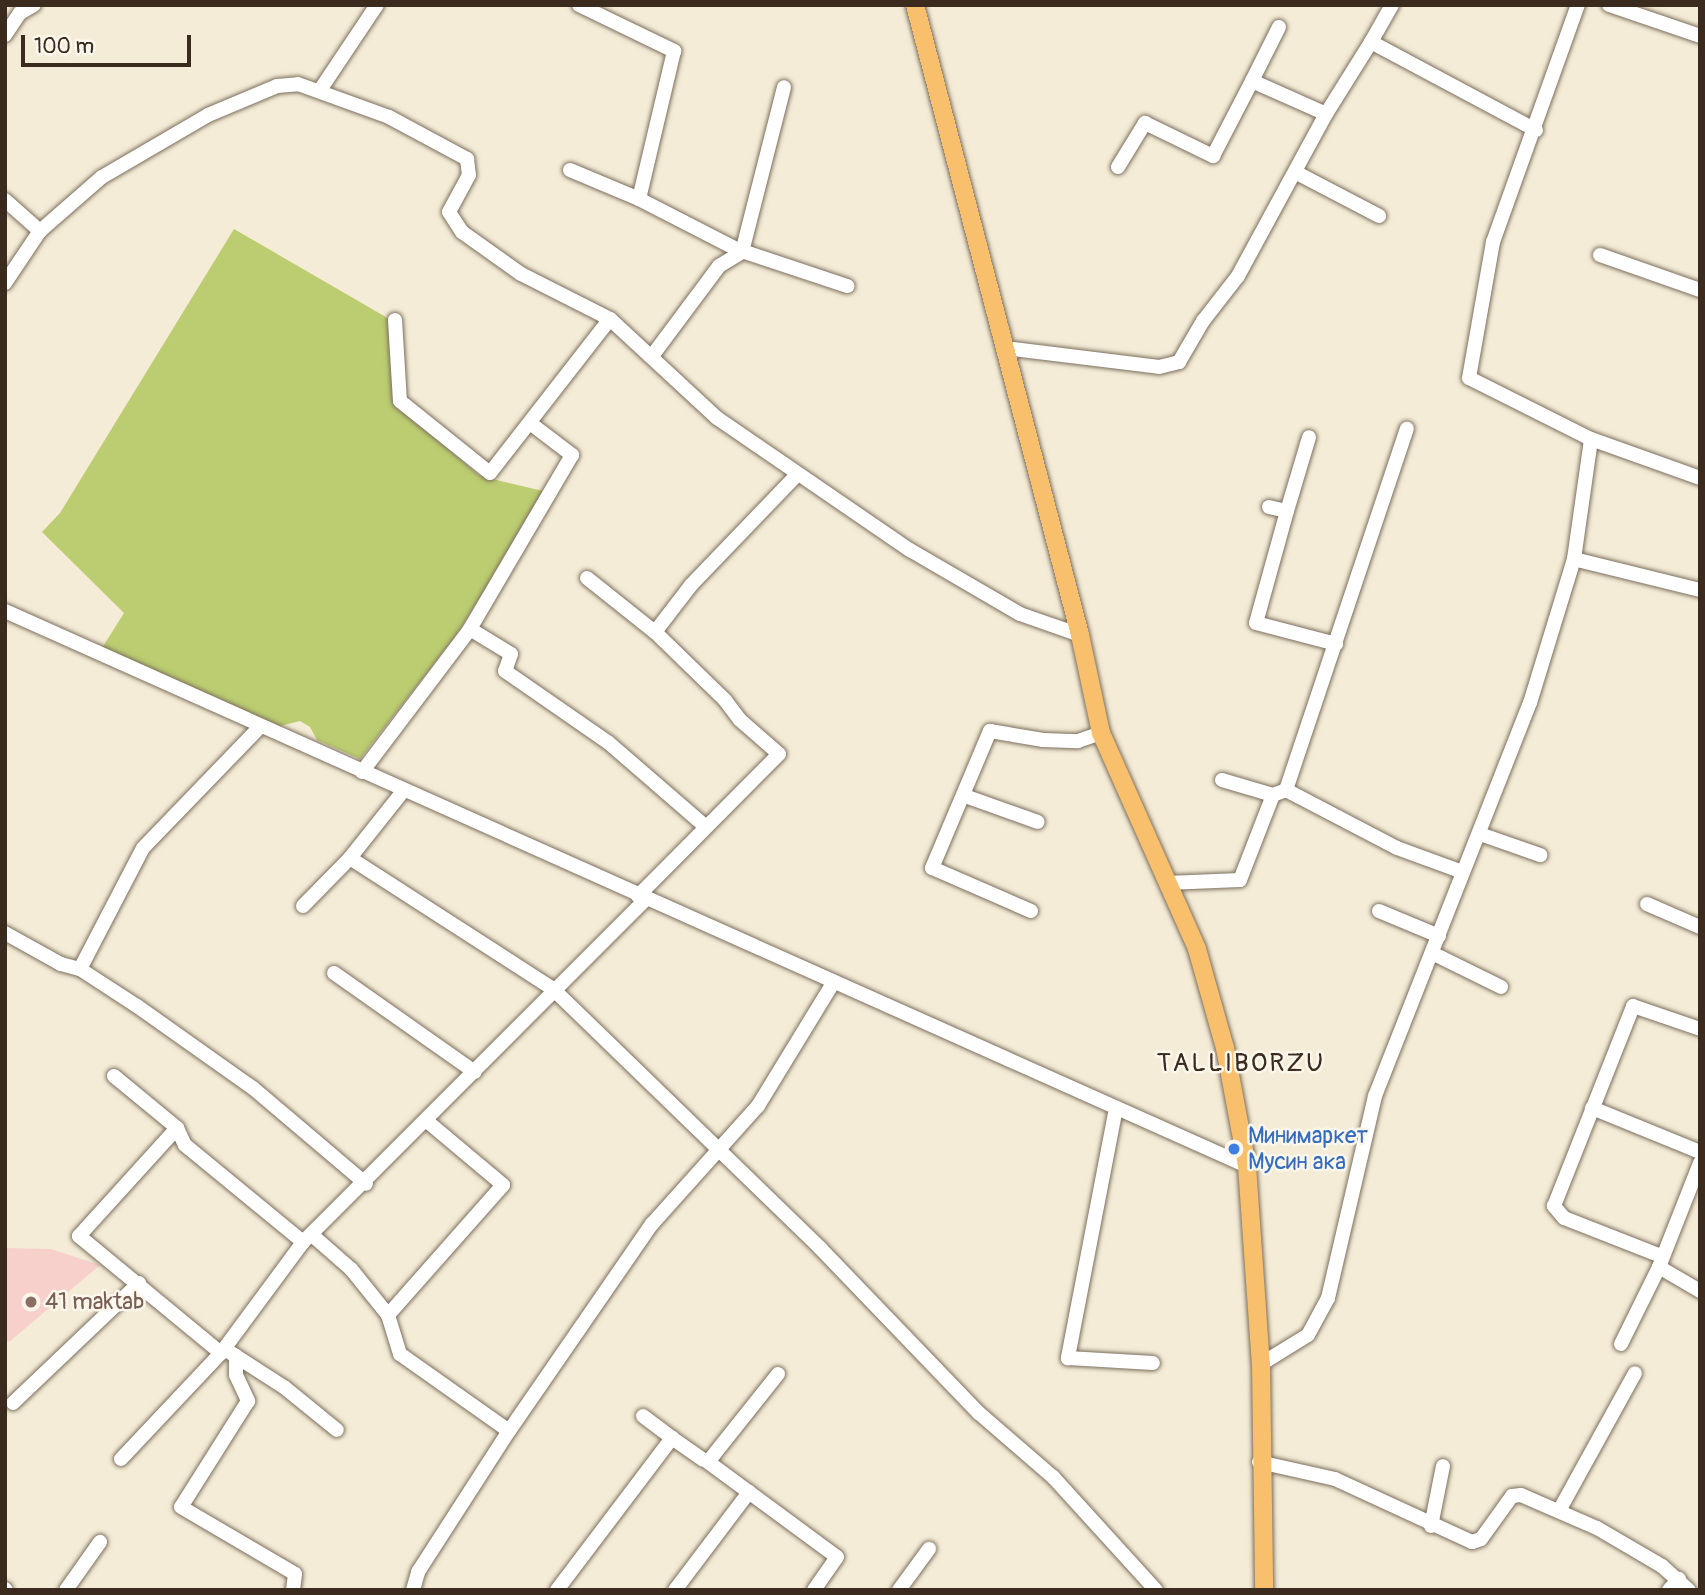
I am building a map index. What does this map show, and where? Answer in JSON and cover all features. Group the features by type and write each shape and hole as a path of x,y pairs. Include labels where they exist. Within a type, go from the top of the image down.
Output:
{"main road":[{"path":"915,5 1080,635 1101,733 1197,949 1225,1048 1247,1166 1261,1364 1259,1462 1264,1590"}],"street":[{"path":"5,35 20,13 34,5"},
{"path":"320,90 377,5"},
{"path":"579,5 674,51 639,199"},
{"path":"1005,348 1172,366 1238,276 1326,114 1392,5"},
{"path":"1578,5 1536,130 1493,242 1469,378 1591,439 1700,478"},
{"path":"1609,5 1700,36"},
{"path":"1118,167 1145,123 1213,156 1279,27"},
{"path":"1371,42 1536,130"},
{"path":"1252,81 1326,114"},
{"path":"5,283 40,231 102,177 208,115 277,86 298,84 320,90 410,127 467,159 470,175 449,212 453,224 521,274 610,319 717,418 910,550 1020,614 1080,635"},
{"path":"652,356 719,266 743,252 784,87"},
{"path":"570,170 639,199 743,252 847,286"},
{"path":"1295,172 1379,216"},
{"path":"5,200 40,231"},
{"path":"1600,255 1700,290"},
{"path":"395,320 400,401 490,473 610,319"},
{"path":"362,772 470,629 572,455 530,424"},
{"path":"1167,883 1240,880 1279,792 1336,644 1407,429"},
{"path":"1309,437 1256,623 1336,644"},
{"path":"1261,1364 1308,1335 1328,1297 1376,1096 1439,936 1460,871 1480,835 1530,704 1574,559 1591,439"},
{"path":"655,632 691,585 797,474"},
{"path":"1269,507 1287,511"},
{"path":"1574,559 1700,590"},
{"path":"121,1459 227,1352 307,1239 428,1122 552,988 779,754 740,720 725,700 655,632 587,578"},
{"path":"6,615 1247,1166"},
{"path":"470,629 511,654 505,671 609,743 706,827"},
{"path":"80,969 143,848 259,728"},
{"path":"1031,911 932,868 990,731 1043,740 1078,741 1101,733"},
{"path":"1222,780 1279,792 1397,848 1460,871"},
{"path":"303,906 350,858 404,790"},
{"path":"964,796 1038,822"},
{"path":"1480,835 1539,855"},
{"path":"350,858 552,988 718,1148 979,1413 1053,1477 1156,1590"},
{"path":"1647,904 1700,927"},
{"path":"1379,911 1439,936"},
{"path":"5,933 61,964 80,969 253,1088 366,1184"},
{"path":"1432,953 1500,987"},
{"path":"334,973 475,1072"},
{"path":"412,1590 418,1572 509,1431 652,1224 758,1106 834,984"},
{"path":"1700,1029 1633,1006 1555,1202 1556,1212 1660,1261 1700,1291"},
{"path":"114,1076 177,1128 185,1145 307,1239 351,1269 388,1315 400,1354 509,1431"},
{"path":"1116,1108 1068,1358 1153,1363"},
{"path":"1592,1108 1700,1152"},
{"path":"388,1315 503,1185 428,1122"},
{"path":"177,1128 79,1236 227,1352 284,1387 337,1430"},
{"path":"1622,1344 1700,1163"},
{"path":"13,1403 139,1283"},
{"path":"227,1352 248,1401 181,1507 295,1574 293,1590"},
{"path":"1560,1509 1635,1373"},
{"path":"778,1374 708,1462 837,1557 814,1590"},
{"path":"643,1416 703,1460"},
{"path":"557,1590 672,1438"},
{"path":"1259,1462 1335,1479 1431,1526 1476,1542 1512,1496 1560,1509 1679,1586"},
{"path":"1431,1526 1443,1466"},
{"path":"675,1590 748,1492"},
{"path":"66,1590 100,1542"},
{"path":"899,1590 929,1549"}],"shaded area":[{"name":"41 maktab","path":"5,1248 51,1249 100,1265 9,1342 5,1339"}],"green space":[{"path":"234,229 391,320 395,404 480,476 547,492 457,634 360,759 317,740 310,727 300,721 276,727 102,648 124,613 42,532 60,513"}],"place":[{"name":"Минимаркет Мусин ака","path":"1234,1149"},
{"name":"41 maktab","path":"31,1302"}],"district":[{"name":"TALLIBORZU","path":"1241,1064"}]}
